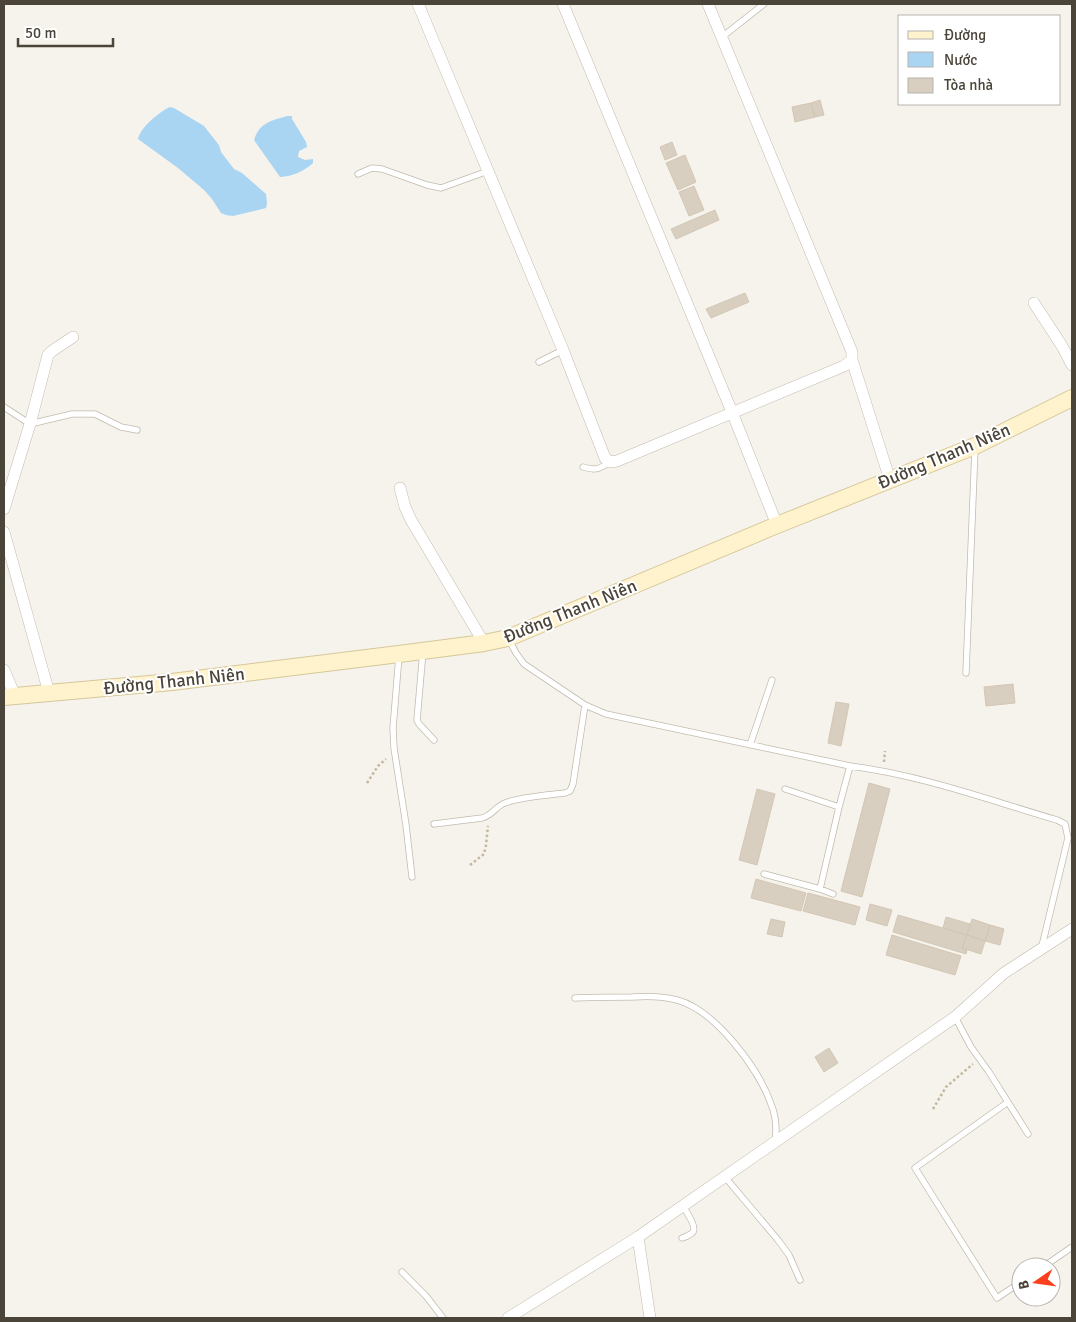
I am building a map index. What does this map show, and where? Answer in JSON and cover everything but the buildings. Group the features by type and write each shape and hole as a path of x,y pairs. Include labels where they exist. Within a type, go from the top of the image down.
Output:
{"main road":[{"name":"Đường Thanh Niên","path":"9,696 172,682 423,651 508,638 777,525 975,446 1072,398"}],"street":[{"path":"418,4 563,350 605,458 610,462 617,461 844,366 852,360"},
{"path":"563,4 777,525"},
{"path":"708,4 852,352 852,360 890,480"},
{"path":"1034,303 1062,346 1072,366"},
{"path":"4,509 48,356 52,351 73,337"},
{"path":"400,488 411,520 484,643"},
{"path":"4,532 49,693"},
{"path":"4,670 9,696"},
{"path":"508,1318 638,1237 683,1206 955,1017 1004,973 1072,929"},
{"path":"638,1237 650,1318"}],"lane":[{"path":"722,37 764,4"},
{"path":"358,174 372,168 441,188 488,172"},
{"path":"539,362 563,350"},
{"path":"4,408 30,424 72,414 95,414 121,427 136,430"},
{"path":"966,674 975,446"},
{"path":"583,467 593,470 602,468 610,462"},
{"path":"508,638 524,664 585,705 606,714 924,780 1065,824 1072,824"},
{"path":"423,651 417,720 434,740"},
{"path":"399,654 393,728 412,877"},
{"path":"750,745 772,680"},
{"path":"434,824 489,816 504,803 565,794 570,791 573,784 585,705"},
{"path":"820,889 850,766"},
{"path":"785,789 839,807"},
{"path":"1042,948 1068,838 1065,824"},
{"path":"764,874 833,894"},
{"path":"575,998 658,996 679,1000 701,1010 735,1044 764,1088 774,1114 777,1130 775,1142"},
{"path":"955,1017 971,1047 1028,1134"},
{"path":"1008,1102 915,1168 996,1298 1011,1288"},
{"path":"725,1177 789,1255 800,1280"},
{"path":"682,1238 694,1230 694,1225 683,1206"},
{"path":"1058,1257 1072,1247"},
{"path":"402,1272 426,1296 443,1318"}],"path":[{"path":"883,771 885,751"},
{"path":"367,783 378,766 395,752"},
{"path":"470,865 484,854 489,816"},
{"path":"933,1109 946,1087 979,1057"}],"water":[{"path":"170,107 204,126 234,169 242,173 266,194 266,208 233,216 221,213 204,190 178,168 138,139 142,130 151,121"},
{"path":"292,116 306,142 307,147 299,151 298,157 305,160 313,159 313,163 298,173 280,177 254,140 259,129 267,123"}]}
